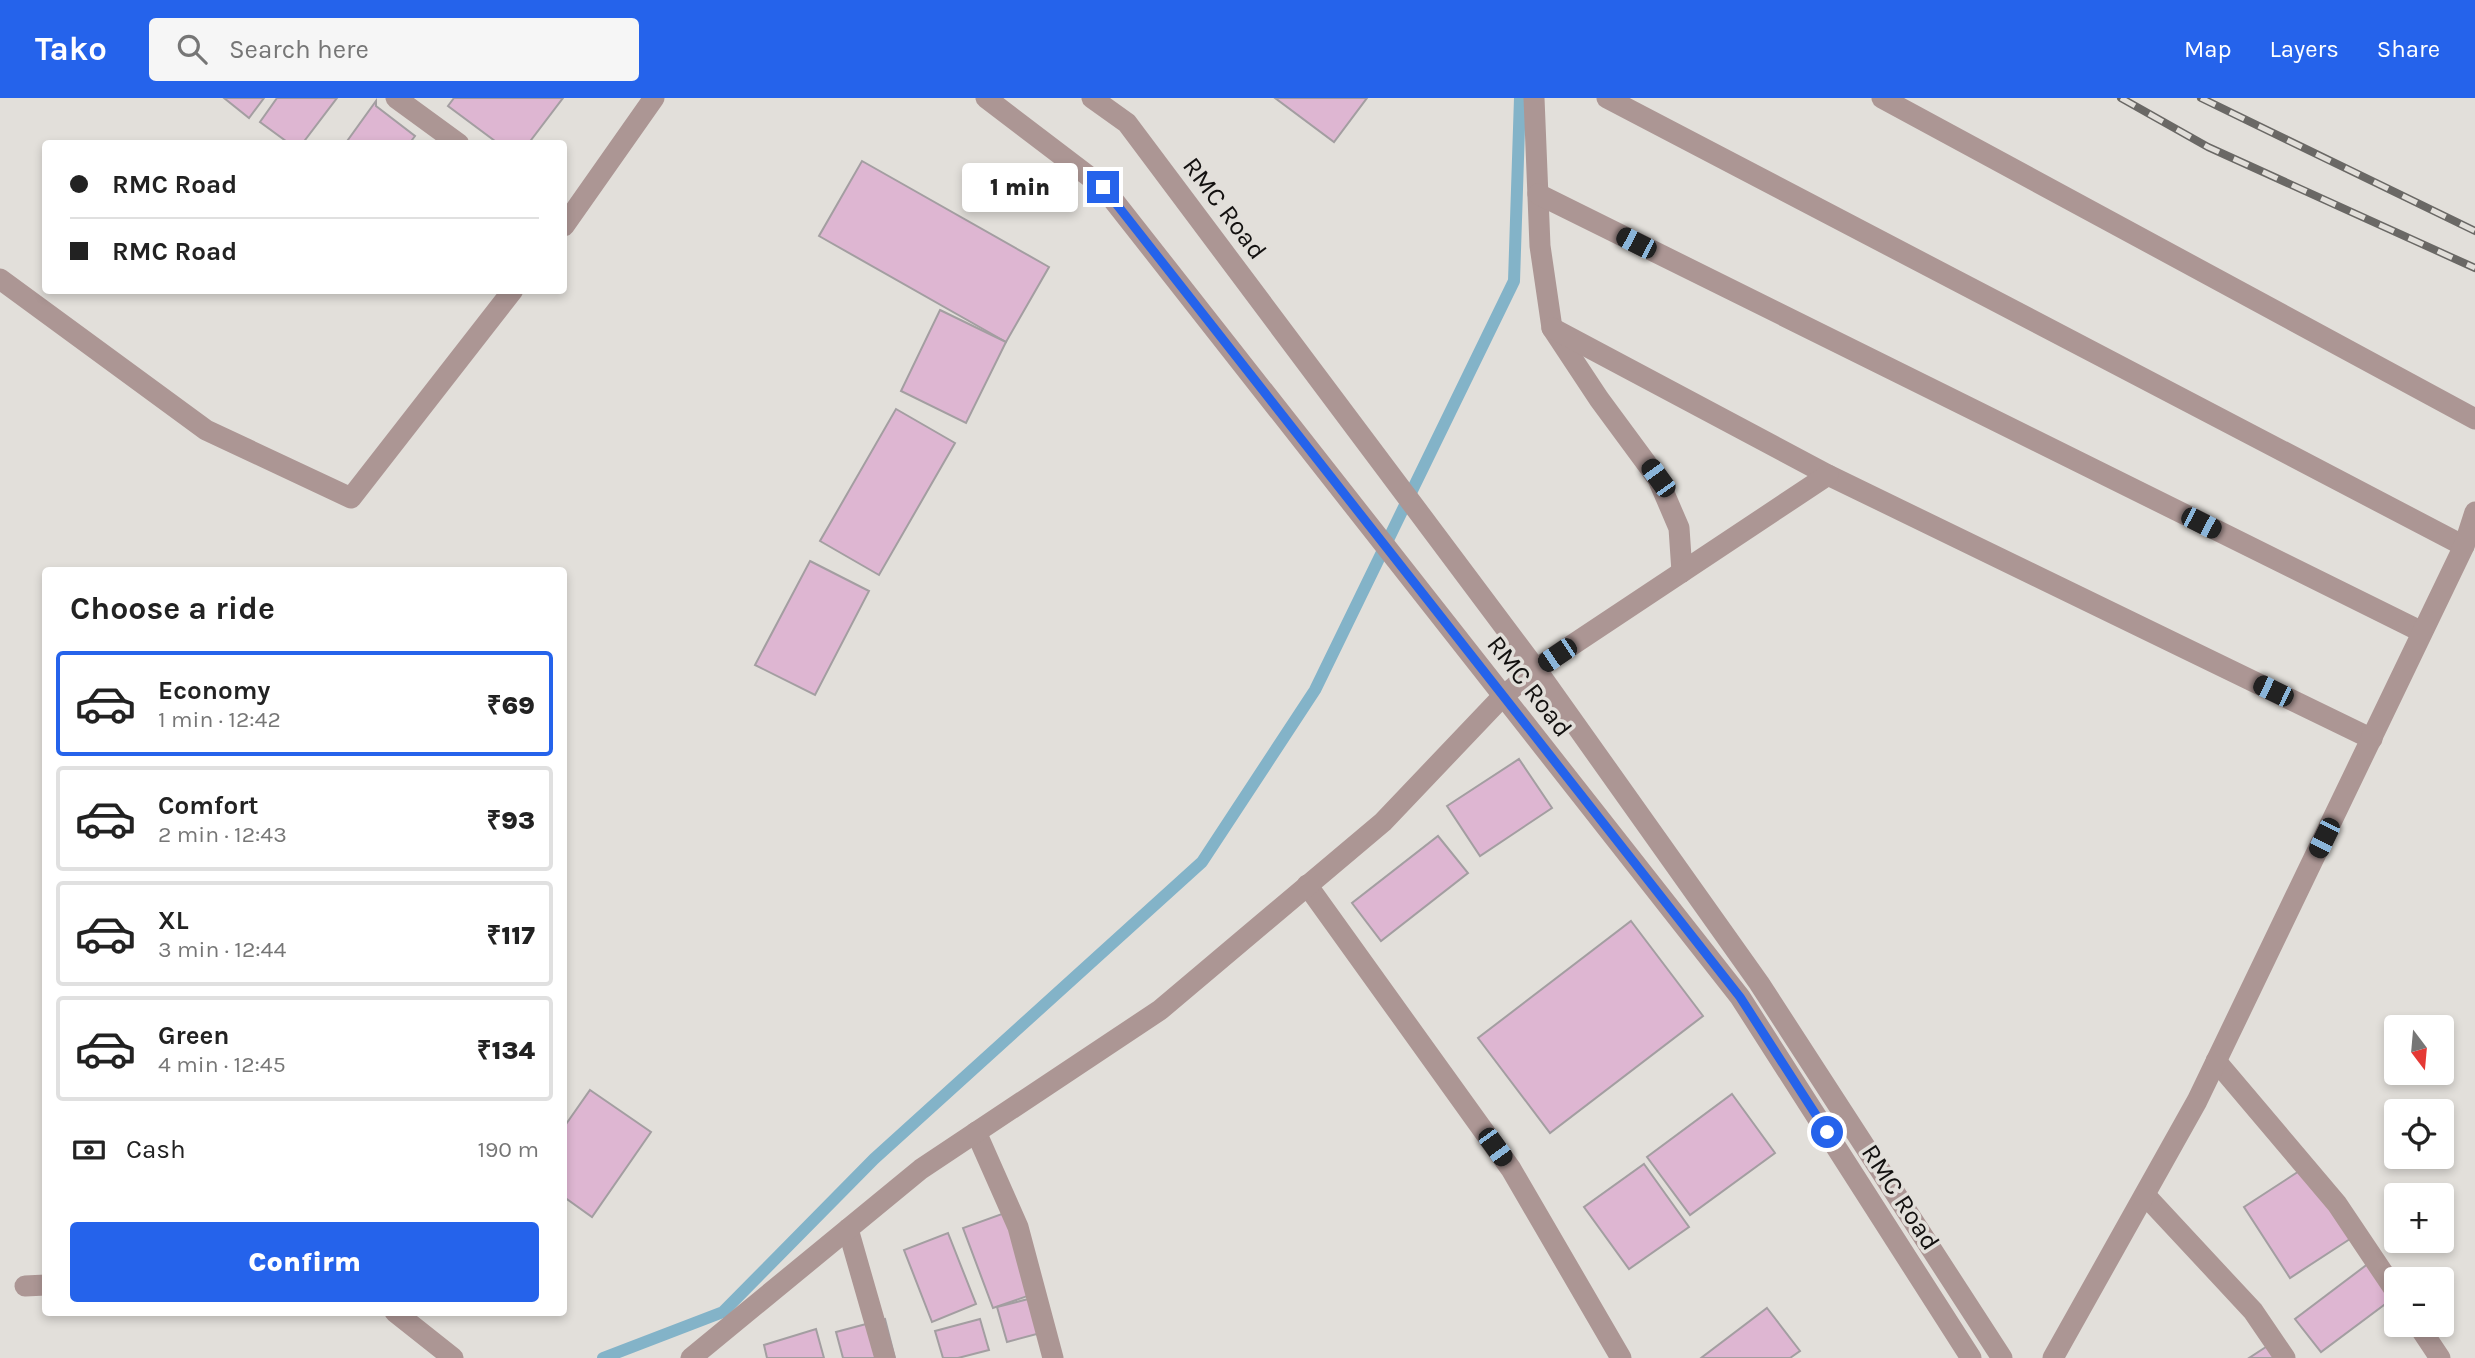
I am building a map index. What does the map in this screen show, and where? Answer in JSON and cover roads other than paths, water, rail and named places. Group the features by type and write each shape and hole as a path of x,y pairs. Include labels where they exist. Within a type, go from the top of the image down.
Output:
{"street":[{"path":"396,98 454,140"},
{"path":"567,219 654,98"},
{"name":"RMC Road","path":"986,98 1103,187 1740,997 1971,1358"},
{"name":"RMC Road","path":"1092,98 1126,123 1536,669 1759,983 2002,1358"},
{"path":"1534,98 1540,246 1552,328 1658,478 1679,528 1682,572"},
{"path":"1607,98 2464,546"},
{"path":"1882,98 2475,419"},
{"path":"1538,194 2422,632"},
{"path":"0,279 206,430 351,498 510,294"},
{"path":"1552,328 1828,475 2372,739"},
{"path":"703,1354 921,1169 1160,1010 1383,822 1502,697 1536,669 1828,475"},
{"path":"2053,1358 2145,1195 2216,1061 2464,546 2475,512"},
{"path":"1307,885 1511,1169 1621,1358"},
{"path":"2216,1061 2337,1204 2384,1274"},
{"path":"976,1132 1018,1227 1052,1358"},
{"path":"2145,1195 2253,1311 2285,1358"},
{"path":"848,1229 885,1358"},
{"path":"399,1316 453,1358"},
{"path":"2426,1337 2440,1358"}],"waterway":[{"path":"603,1358 723,1312 874,1159 1202,862 1315,690 1514,281 1520,98"}],"railway":[{"path":"2121,98 2208,147 2475,268"},
{"path":"2201,98 2475,231"}]}
